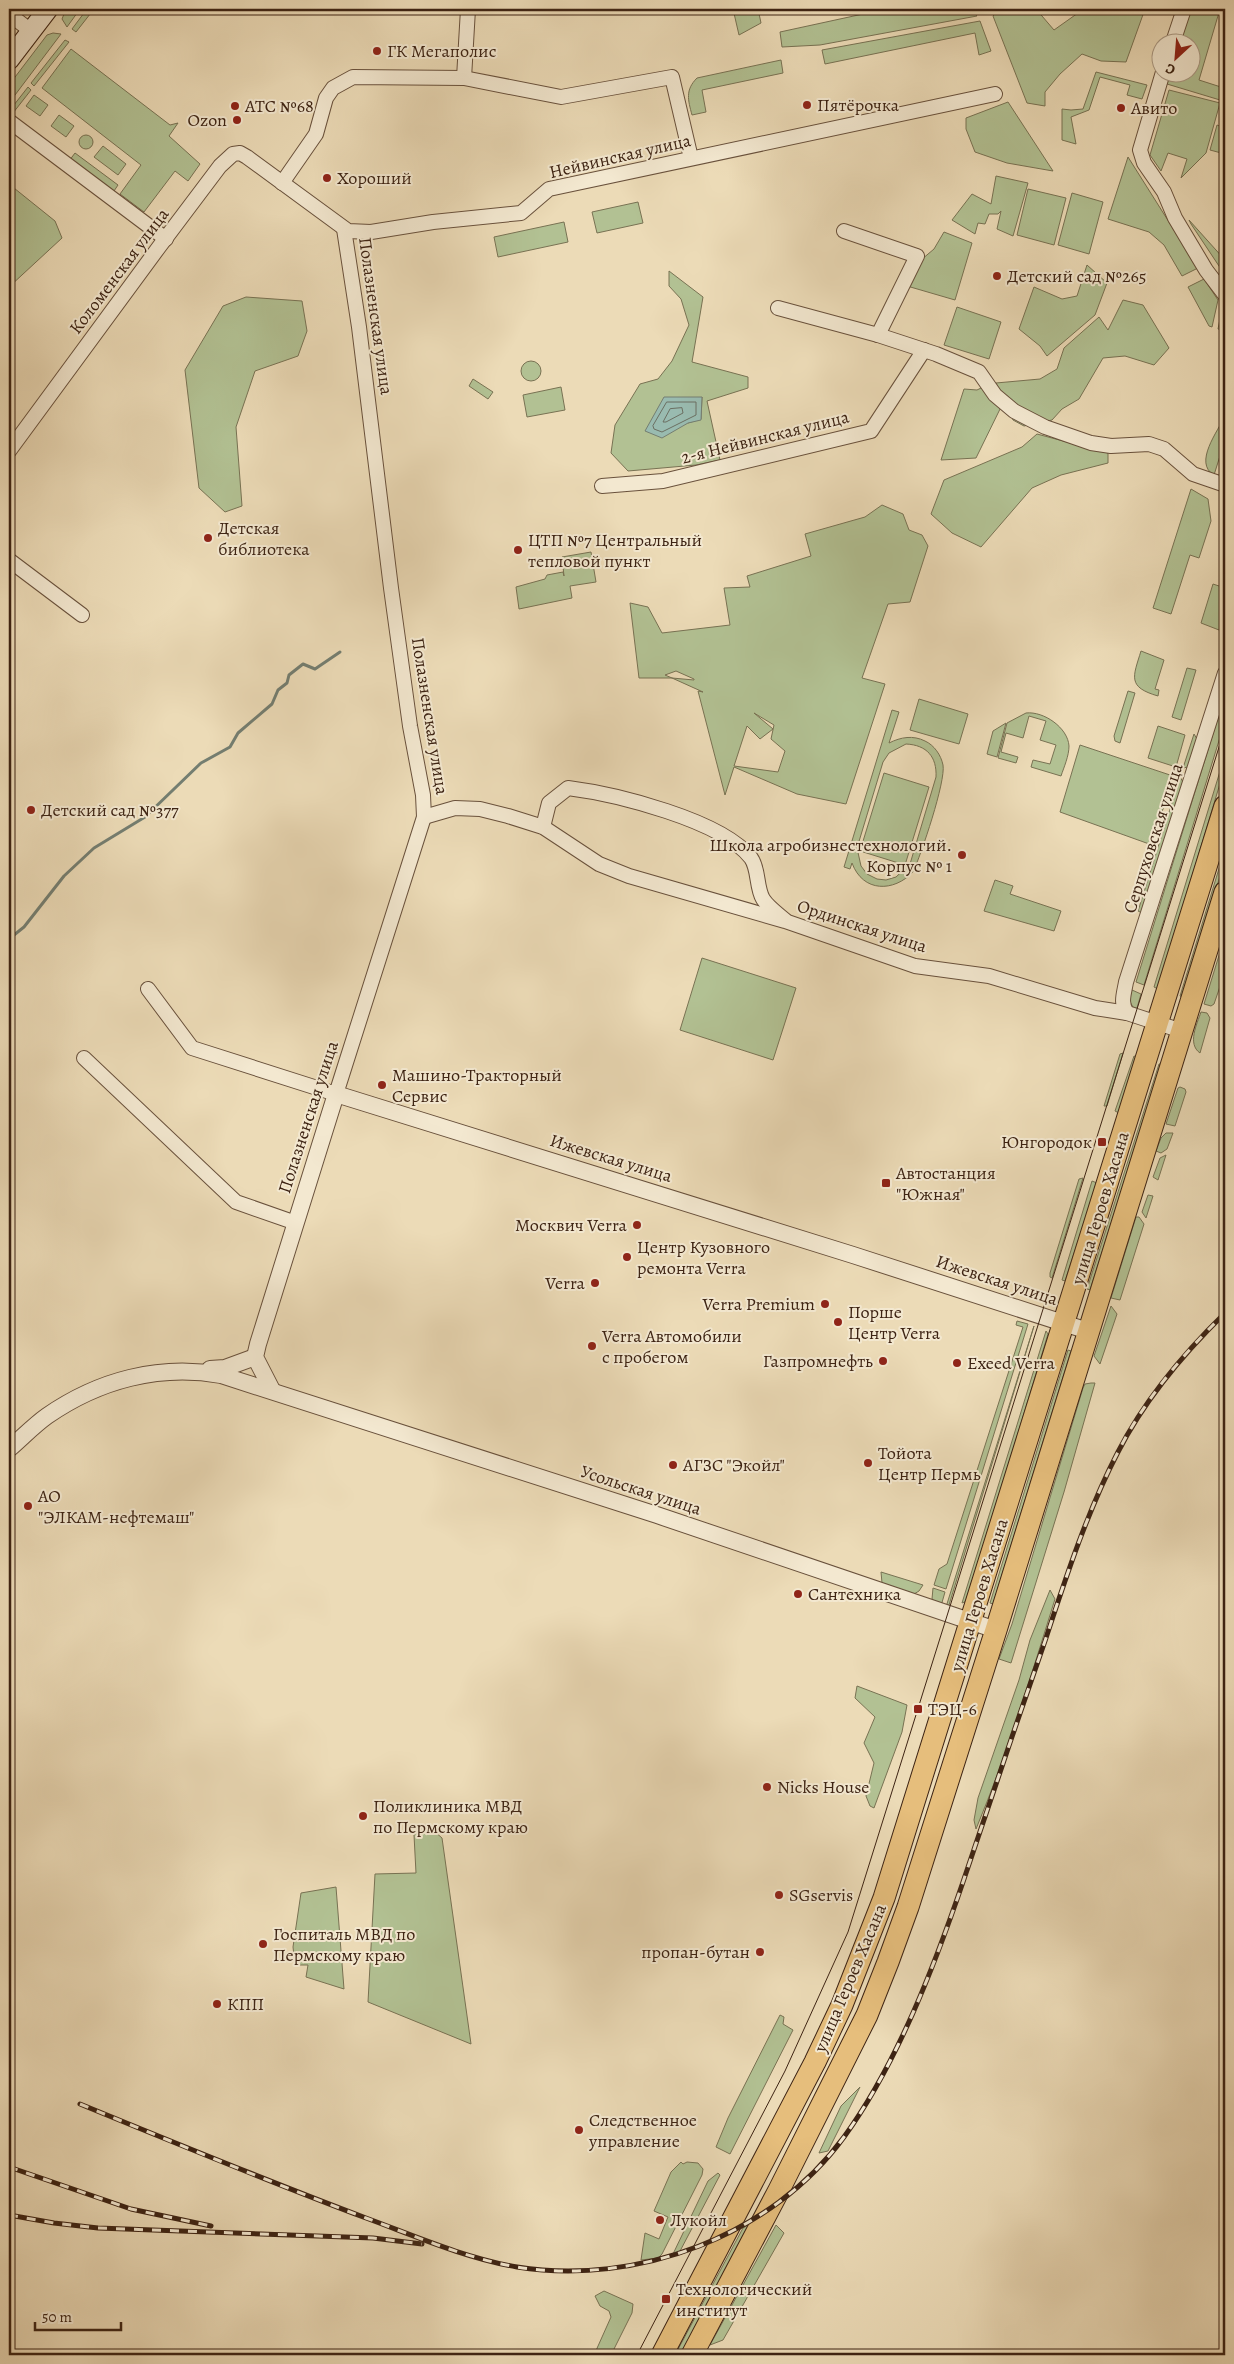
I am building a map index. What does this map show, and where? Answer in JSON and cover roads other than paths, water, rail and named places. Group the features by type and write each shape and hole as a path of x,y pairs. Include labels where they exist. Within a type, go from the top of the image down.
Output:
{"main road":[{"path":"9,60 48,9"},
{"name":"улица Героев Хасана","path":"662,2355 728,2233 842,2005 884,1898 1225,806"},
{"name":"улица Героев Хасана","path":"692,2355 779,2190 867,2014 908,1907 1225,892"}],"street":[{"path":"464,78 468,9"},
{"path":"1176,32 1184,9"},
{"path":"9,14 31,30"},
{"path":"344,229 277,179 316,134 326,98 333,88 353,77 464,78 561,97 672,77 691,158"},
{"path":"1160,82 1140,150 1141,158 1164,192 1175,218 1206,270 1225,295"},
{"name":"Нейвинская улица","path":"344,229 371,232 433,222 520,213 549,189 651,169 691,158 995,94"},
{"path":"9,120 166,239"},
{"name":"Коломенская улица","path":"9,451 220,166 232,154 240,154 277,179"},
{"name":"Полазненская улица","path":"255,1357 424,817 423,795 410,726 359,327 344,229"},
{"path":"844,231 917,256 878,335"},
{"path":"778,308 878,335 924,350 979,372 994,395 1014,411 1045,427 1091,442 1111,446 1149,444 1164,449 1193,474 1225,485"},
{"name":"2-я Нейвинская улица","path":"602,486 663,481 871,431 924,350"},
{"path":"9,560 82,615"},
{"name":"Серпуховская улица","path":"1128,1013 1123,1007 1126,982 1225,673"},
{"name":"Ординская улица","path":"543,827 549,803 568,788 601,792 708,827 734,840 752,860 763,899 785,921 916,966 990,976 1095,1008 1128,1013 1182,1031"},
{"path":"424,817 455,808 480,809 543,827 599,864 629,876 785,921"},
{"name":"Ижевская улица","path":"148,988 192,1048 853,1254 1088,1331"},
{"name":"Полазненская улица","path":"84,1058 236,1202 296,1224"},
{"path":"9,1449 48,1415 102,1386 134,1376 225,1368 255,1357 272,1390"},
{"path":"193,1370 221,1375 272,1390"},
{"name":"Усольская улица","path":"272,1390 657,1515 996,1630"}],"water":[{"path":"664,397 702,397 701,420 688,423 662,438 645,431"}],"waterway":[{"path":"9,939 24,927 64,876 94,848 145,817 201,763 230,747 238,733 272,704 278,690 287,683 289,675 303,664 315,669 340,652"}],"tram line":[{"path":"637,2355 785,2071 848,1932 1225,728"}],"railway":[{"path":"80,2104 258,2176 422,2239 478,2258 517,2267 563,2271 609,2269 654,2260 699,2246 741,2227 779,2202 814,2172 844,2137 863,2109 897,2047 927,1981 952,1914 1069,1569 1096,1498 1118,1452 1140,1414 1180,1361 1225,1313"},
{"path":"9,2167 131,2209 211,2226"},
{"path":"9,2215 98,2228 373,2238 422,2244"}],"place":[{"name":"ГК Мегаполис","path":"377,51"},
{"name":"Пятёрочка","path":"807,105"},
{"name":"АТС №68","path":"235,106"},
{"name":"Авито","path":"1121,108"},
{"name":"Ozon","path":"237,120"},
{"name":"Хороший","path":"327,178"},
{"name":"Детский сад №265","path":"997,276"},
{"name":"Детская библиотека","path":"208,538"},
{"name":"ЦТП №7 Центральный тепловой пункт","path":"518,550"},
{"name":"Детский сад №377","path":"31,810"},
{"name":"Школа агробизнестехнологий. Корпус № 1","path":"962,855"},
{"name":"Машино-Тракторный Сервис","path":"382,1085"},
{"name":"Юнгородок","path":"1102,1142"},
{"name":"Автостанция \"Южная\"","path":"886,1183"},
{"name":"Москвич Verra","path":"637,1225"},
{"name":"Центр Кузовного ремонта Verra","path":"627,1257"},
{"name":"Verra","path":"595,1283"},
{"name":"Verra Premium","path":"825,1304"},
{"name":"Порше Центр Verra","path":"838,1322"},
{"name":"Verra Автомобили с пробегом","path":"592,1346"},
{"name":"Газпромнефть","path":"883,1361"},
{"name":"Exeed Verra","path":"957,1363"},
{"name":"Тойота Центр Пермь","path":"868,1463"},
{"name":"АГЗС \"Экойл\"","path":"673,1465"},
{"name":"АО \"ЭЛКАМ-нефтемаш\"","path":"28,1506"},
{"name":"Сантехника","path":"798,1594"},
{"name":"ТЭЦ-6","path":"918,1709"},
{"name":"Nicks House","path":"767,1787"},
{"name":"Поликлиника МВД по Пермскому краю","path":"363,1816"},
{"name":"SGservis","path":"779,1895"},
{"name":"Госпиталь МВД по Пермскому краю","path":"263,1944"},
{"name":"пропан-бутан","path":"760,1952"},
{"name":"КПП","path":"217,2004"},
{"name":"Следственное управление","path":"579,2130"},
{"name":"Лукойл","path":"660,2220"},
{"name":"Технологический институт","path":"666,2299"}]}
